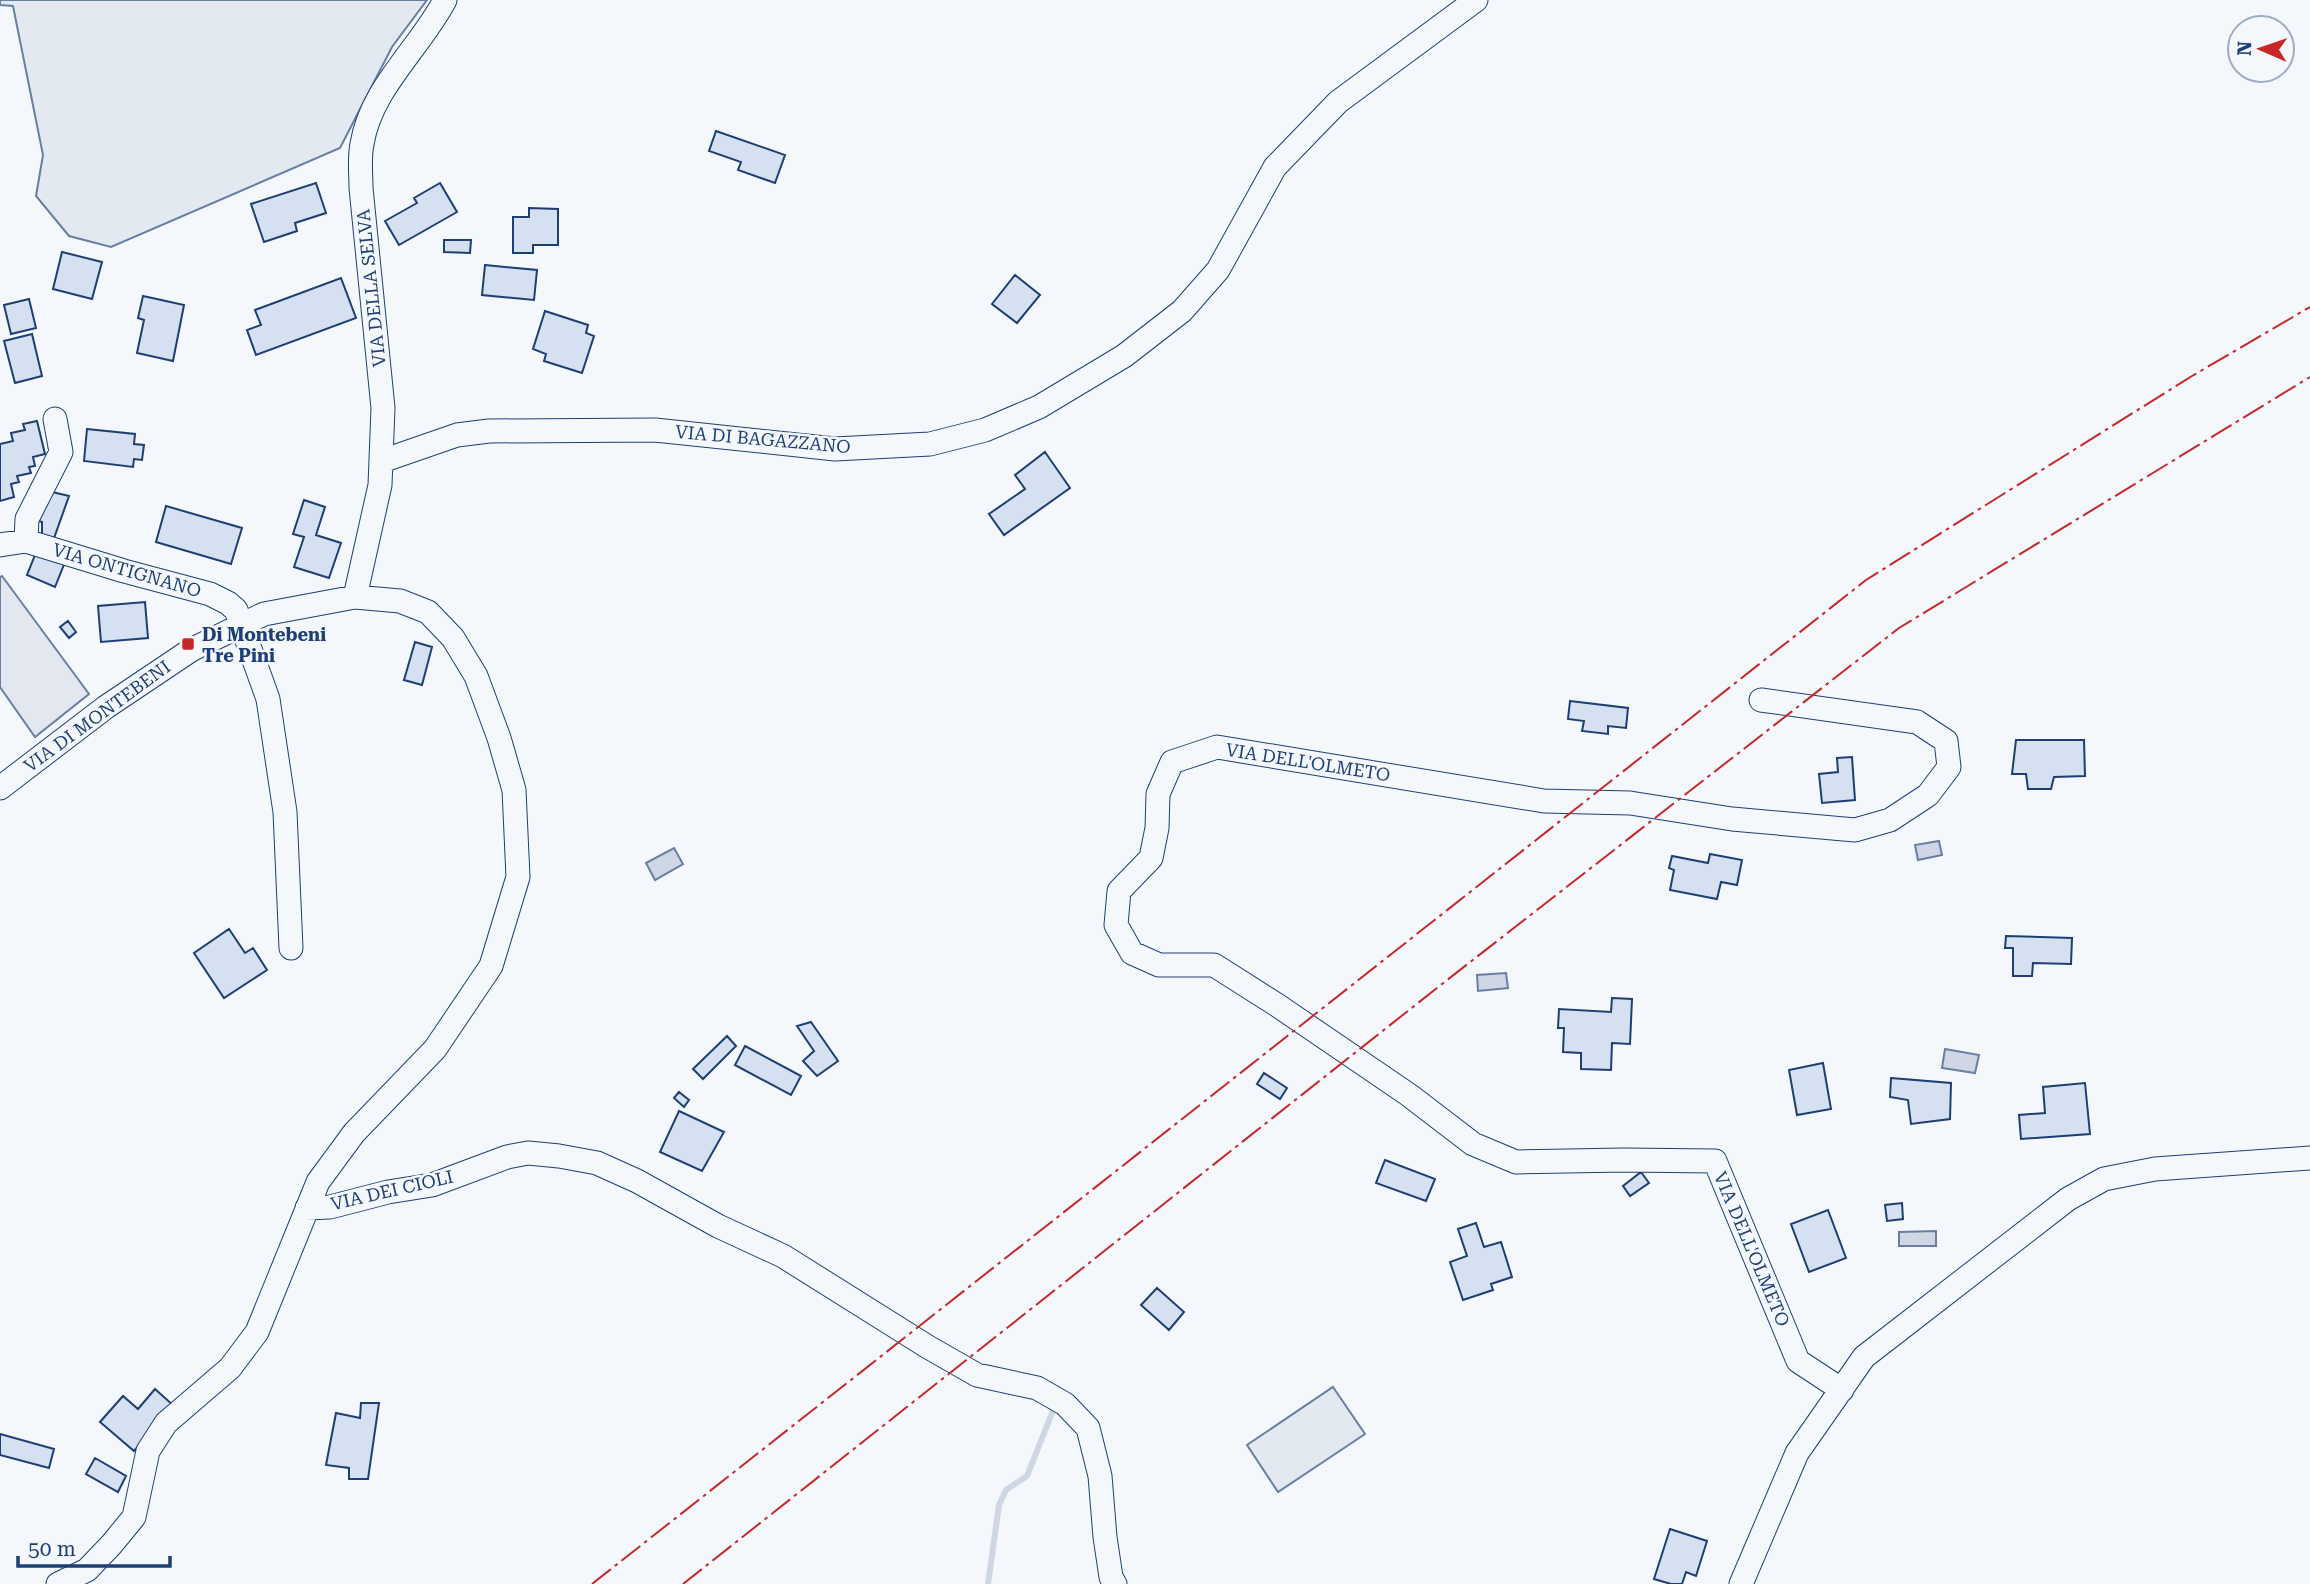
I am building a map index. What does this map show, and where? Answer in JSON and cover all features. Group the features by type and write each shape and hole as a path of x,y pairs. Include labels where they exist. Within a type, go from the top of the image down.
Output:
{"street":[{"name":"VIA DELLA SELVA","path":"355,597 375,510 382,461 383,408 360,164 362,142 376,103 392,75 445,0"},
{"name":"VIA DI BAGAZZANO","path":"382,461 457,435 489,431 655,430 835,449 930,444 985,430 1039,407 1124,356 1182,311 1218,270 1275,167 1338,102 1476,0"},
{"path":"26,541 27,519 61,452 55,419"},
{"name":"VIA ONTIGNANO","path":"0,545 26,541 210,594 236,610 242,624"},
{"name":"VIA DI MONTEBENI","path":"0,788 71,733 176,659 264,614 355,597"},
{"name":"VIA DEI CIOLI","path":"355,597 400,601 428,612 453,638 476,676 499,738 514,790 518,877 491,966 435,1049 354,1133 318,1182 307,1208 330,1207 388,1192 432,1185 507,1157 528,1153 597,1163 637,1181 718,1226 783,1256 977,1375 1037,1388 1065,1404 1088,1428 1100,1476 1105,1537 1111,1577 1115,1584"},
{"path":"242,624 268,699 284,799 291,948"},
{"name":"VIA DELL'OLMETO","path":"1761,700 1917,722 1946,741 1949,767 1928,795 1890,820 1855,830 1732,818 1630,803 1544,801 1217,747 1172,762 1158,794 1157,828 1151,858 1119,891 1116,925 1132,953 1159,965 1214,965 1409,1095 1473,1144 1517,1162 1715,1161 1798,1361 1842,1390"},
{"path":"1741,1584 1797,1453 1864,1357 2068,1199 2104,1179 2155,1169 2310,1158"},
{"path":"58,1584 87,1570 134,1517 148,1451 166,1423 230,1368 257,1332 307,1208"}],"shaded area":[{"path":"0,0 427,0 392,47 340,148 111,247 69,236 36,196 43,155 13,6 0,5"},
{"path":"2,576 89,694 35,737 0,687"},
{"path":"1939,841 1942,855 1918,860 1915,845"},
{"path":"674,848 683,864 655,880 646,863"},
{"path":"1506,973 1508,988 1478,991 1477,975"},
{"path":"1945,1049 1979,1055 1975,1073 1942,1068"},
{"path":"1936,1231 1936,1246 1899,1246 1899,1232"},
{"path":"1333,1387 1365,1434 1278,1492 1247,1445"}],"building":[{"path":"716,131 785,155 775,183 738,170 741,162 709,151"},
{"path":"316,183 326,213 295,223 297,231 264,242 251,204"},
{"path":"440,183 457,212 399,245 385,221 417,203 414,198"},
{"path":"529,208 558,209 558,245 533,245 533,253 513,253 513,217 529,217"},
{"path":"444,240 471,240 470,253 444,252"},
{"path":"62,252 102,262 92,299 53,289"},
{"path":"485,265 537,270 534,300 482,295"},
{"path":"1015,275 1040,295 1017,323 992,304"},
{"path":"341,278 356,318 256,355 247,330 261,325 255,310"},
{"path":"143,296 184,305 173,361 137,353 144,320 138,318"},
{"path":"29,299 36,328 11,334 4,305"},
{"path":"545,311 588,325 586,333 594,336 582,373 544,361 546,354 533,349"},
{"path":"32,334 42,376 15,383 4,341"},
{"path":"37,421 45,454 33,457 35,466 29,467 31,473 17,476 19,482 11,484 14,497 0,501 0,444 13,441 11,433 25,430 23,424"},
{"path":"87,429 135,434 134,444 144,445 142,460 134,459 133,467 84,461"},
{"path":"1045,452 1070,488 1004,535 989,514 1025,489 1015,475"},
{"path":"48,491 69,496 53,541 42,538 42,522 35,520"},
{"path":"304,500 325,507 316,535 341,543 329,578 294,567 304,537 293,534"},
{"path":"166,506 242,528 231,564 156,542"},
{"path":"37,550 65,562 55,587 27,575"},
{"path":"145,602 148,638 101,642 98,606"},
{"path":"68,621 76,632 69,638 60,627"},
{"path":"415,642 432,647 422,685 404,680"},
{"path":"1570,701 1628,708 1626,728 1608,726 1608,734 1582,731 1584,721 1568,719"},
{"path":"2016,740 2084,740 2085,776 2054,777 2051,789 2028,789 2026,774 2012,774"},
{"path":"1852,757 1855,800 1822,803 1819,774 1838,772 1837,758"},
{"path":"1710,854 1742,860 1737,885 1721,882 1717,899 1670,890 1674,870 1669,868 1672,856 1708,863"},
{"path":"229,929 245,953 253,948 267,970 224,998 194,953"},
{"path":"2006,936 2072,938 2071,964 2033,963 2032,976 2013,976 2013,948 2005,948"},
{"path":"1612,998 1632,999 1630,1044 1612,1043 1611,1070 1581,1069 1581,1053 1563,1052 1564,1028 1558,1028 1559,1009 1611,1012"},
{"path":"811,1022 838,1061 817,1076 803,1061 814,1051 797,1026"},
{"path":"727,1036 736,1046 703,1079 693,1069"},
{"path":"745,1046 801,1076 791,1095 735,1065"},
{"path":"1823,1063 1831,1109 1797,1115 1789,1070"},
{"path":"1264,1073 1287,1088 1280,1099 1257,1084"},
{"path":"1891,1078 1951,1083 1950,1119 1911,1124 1908,1100 1890,1097"},
{"path":"2085,1083 2090,1134 2021,1139 2019,1115 2045,1113 2043,1087"},
{"path":"679,1092 689,1100 684,1107 674,1098"},
{"path":"679,1111 724,1132 702,1171 660,1152"},
{"path":"1385,1160 1435,1179 1426,1201 1376,1183"},
{"path":"1641,1172 1649,1183 1630,1196 1623,1186"},
{"path":"1902,1203 1903,1219 1887,1221 1885,1205"},
{"path":"1828,1210 1846,1258 1809,1272 1791,1224"},
{"path":"1476,1223 1484,1247 1501,1242 1512,1277 1491,1284 1493,1290 1463,1300 1450,1262 1467,1256 1458,1229"},
{"path":"1157,1288 1184,1312 1169,1330 1141,1305"},
{"path":"155,1389 174,1406 134,1451 100,1422 123,1396 138,1409"},
{"path":"361,1403 379,1403 368,1479 349,1479 349,1468 326,1465 336,1413 360,1418"},
{"path":"0,1434 54,1449 49,1468 0,1455"},
{"path":"95,1458 126,1476 118,1492 86,1474"},
{"path":"1670,1529 1707,1541 1696,1576 1686,1572 1682,1584 1654,1579"}],"waterway":[{"path":"988,1584 999,1505 1006,1490 1027,1476 1054,1408"}],"power":[{"path":"592,1584 1866,580 2192,376 2310,307"},
{"path":"683,1584 1442,984 1899,628 2310,377"}],"place":[{"name":"Di Montebeni Tre Pini","path":"188,644"}]}
